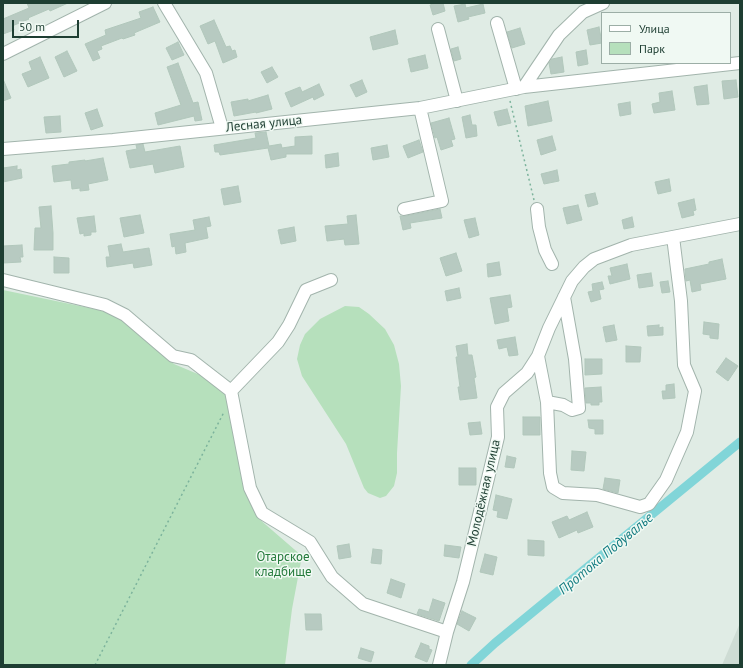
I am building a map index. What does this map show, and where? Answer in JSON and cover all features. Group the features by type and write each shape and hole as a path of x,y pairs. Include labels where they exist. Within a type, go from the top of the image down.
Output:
{"street":[{"path":"3,54 105,3"},
{"path":"164,3 206,72 222,128"},
{"path":"516,89 559,36 583,12 603,3"},
{"path":"497,23 516,89"},
{"path":"438,29 457,102"},
{"name":"Лесная улица","path":"3,149 113,140 420,108 457,102 516,89 740,64"},
{"path":"404,209 442,201 420,108"},
{"path":"537,209 545,250 552,264"},
{"name":"Молодёжная улица","path":"439,665 447,632 463,582 498,437 497,407 504,393 527,373 538,356 549,328 572,281 584,267 594,259 631,245 740,224"},
{"path":"538,356 547,402 550,473 553,487 563,493 597,495 640,507 649,504 666,480 687,432 695,391 684,366 681,301 672,237"},
{"path":"3,280 105,305 125,315 173,356 191,360 231,393 250,488 262,513 310,542 332,577 362,604 447,632"},
{"path":"231,393 278,342 289,325 306,290 331,280"},
{"path":"547,402 563,405 572,410 579,408 575,359 564,298"}],"path":[{"path":"516,89 537,209"},
{"path":"95,665 231,393"}],"shaded area":[{"path":"740,623 740,665 722,665"}],"green space":[{"name":"Отарское кладбище","path":"3,290 123,315 174,364 212,380 228,396 247,491 258,518 302,556 292,609 285,665 3,665"},
{"path":"345,306 359,307 385,329 394,345 399,364 401,386 397,473 394,486 386,496 380,498 368,493 364,488 346,444 302,376 297,359 300,345 305,334 320,319"}],"building":[{"path":"27,3 68,3 28,18 29,19 12,26 14,30 3,34 3,19 29,8"},
{"path":"443,3 445,11 433,15 430,5"},
{"path":"465,4 466,8 483,4 485,13 468,17 469,19 458,22 454,6"},
{"path":"153,7 160,22 134,33 135,35 101,46 102,49 97,51 100,58 93,61 85,44 106,35 105,30 141,18 139,12"},
{"path":"214,20 226,47 230,46 232,51 235,50 237,57 223,63 215,41 208,44 200,26"},
{"path":"599,27 601,43 590,45 587,30"},
{"path":"520,28 525,44 512,48 507,32"},
{"path":"395,30 398,44 373,50 370,37"},
{"path":"178,42 184,55 172,60 166,48"},
{"path":"458,47 461,59 454,61 451,49"},
{"path":"586,50 588,64 578,66 576,52"},
{"path":"67,51 77,71 64,77 55,57"},
{"path":"425,55 428,68 411,72 408,59"},
{"path":"40,57 49,78 28,87 22,74 32,70 29,62"},
{"path":"562,57 564,72 551,74 549,63 552,59"},
{"path":"178,63 193,103 198,102 202,120 195,121 194,116 158,125 155,113 181,105 167,67"},
{"path":"272,67 278,77 267,83 261,72"},
{"path":"3,79 11,98 3,101"},
{"path":"362,80 367,92 356,97 350,85"},
{"path":"736,80 738,97 724,99 722,81"},
{"path":"319,84 324,95 314,100 313,97 291,107 285,93 300,87 302,92"},
{"path":"707,85 709,104 697,105 694,87"},
{"path":"672,91 675,110 654,113 652,104 660,102 659,93"},
{"path":"268,95 272,109 234,116 231,102 248,99 248,101"},
{"path":"548,101 552,121 528,126 525,106"},
{"path":"630,102 631,114 620,116 618,104"},
{"path":"97,109 103,126 91,130 85,113"},
{"path":"507,109 511,123 498,126 494,112"},
{"path":"470,115 472,125 476,125 477,136 466,138 462,117"},
{"path":"60,116 61,132 46,133 44,117"},
{"path":"449,118 455,139 451,140 453,146 441,150 437,137 435,138 431,123"},
{"path":"266,132 269,146 281,144 282,148 295,146 295,137 312,136 312,154 286,154 286,157 271,160 268,148 220,155 219,152 215,152 214,145 256,138 255,133"},
{"path":"552,136 556,150 541,155 537,140"},
{"path":"419,140 423,152 408,158 403,146"},
{"path":"143,144 145,152 180,146 184,167 155,173 153,164 130,168 126,151 137,149 136,145"},
{"path":"387,145 389,157 373,160 371,148"},
{"path":"338,153 339,166 326,168 325,155"},
{"path":"103,158 108,180 88,184 89,190 80,191 80,188 72,189 71,180 54,182 52,166 69,164 69,162"},
{"path":"17,166 17,170 21,169 22,178 3,182 3,168"},
{"path":"557,170 559,181 544,184 541,174"},
{"path":"669,179 671,191 658,194 655,182"},
{"path":"238,186 241,202 224,205 221,189"},
{"path":"595,193 598,204 588,207 585,195"},
{"path":"694,199 696,210 693,211 694,215 682,218 678,203"},
{"path":"578,205 582,220 567,224 563,208"},
{"path":"51,206 53,250 34,250 35,228 41,228 39,207"},
{"path":"440,209 442,218 410,223 411,228 403,230 400,216"},
{"path":"140,215 144,233 124,237 120,218"},
{"path":"356,215 359,244 345,245 344,239 327,241 325,226 348,224 347,216"},
{"path":"94,216 96,232 91,232 91,235 84,236 84,233 80,234 77,218"},
{"path":"209,217 211,226 206,227 208,238 185,243 186,252 176,254 175,246 172,247 170,234 195,230 193,220"},
{"path":"632,217 634,227 624,229 622,220"},
{"path":"475,218 479,235 469,238 464,220"},
{"path":"294,227 296,241 281,244 278,230"},
{"path":"121,244 123,252 149,248 152,265 134,268 133,263 107,267 106,257 110,257 108,246"},
{"path":"22,245 23,257 20,257 21,262 3,263 3,246"},
{"path":"456,253 462,271 446,276 440,258"},
{"path":"54,257 69,258 69,273 54,273"},
{"path":"722,259 726,279 700,284 701,290 692,292 690,280 686,281 685,269 709,264 709,262"},
{"path":"499,262 501,275 488,277 487,264"},
{"path":"627,264 630,279 610,284 608,276 612,276 610,268"},
{"path":"651,273 653,286 639,288 637,275"},
{"path":"668,281 670,292 662,293 660,282"},
{"path":"602,282 604,289 599,290 601,299 591,302 588,292 593,291 592,284"},
{"path":"459,288 461,298 447,301 445,291"},
{"path":"510,295 512,307 507,308 509,321 495,324 490,298"},
{"path":"704,322 719,324 718,339 710,338 710,335 703,334"},
{"path":"614,325 617,340 606,342 603,327"},
{"path":"659,325 659,328 663,327 663,335 648,336 647,326"},
{"path":"515,337 518,355 509,356 507,347 499,349 497,340"},
{"path":"467,344 468,355 472,355 476,377 474,378 477,398 460,400 456,346"},
{"path":"626,346 641,347 640,362 626,362"},
{"path":"726,358 738,366 728,381 716,372"},
{"path":"585,359 602,359 602,374 585,375"},
{"path":"674,384 675,398 663,399 662,391 666,391 666,385"},
{"path":"601,387 602,402 599,402 599,405 591,405 591,403 586,403 585,388"},
{"path":"523,417 540,417 540,435 523,435"},
{"path":"588,420 603,420 603,434 595,434 595,429 589,428"},
{"path":"480,422 482,434 470,435 468,423"},
{"path":"572,451 586,452 584,471 571,470"},
{"path":"507,456 516,458 514,468 505,467"},
{"path":"459,468 476,468 476,485 459,485"},
{"path":"605,478 620,480 618,493 603,489"},
{"path":"496,495 512,499 507,519 497,517 498,511 493,510"},
{"path":"587,512 593,527 578,533 577,530 559,538 552,522 567,516 569,520"},
{"path":"528,540 544,541 544,556 528,555"},
{"path":"349,544 351,557 339,559 337,546"},
{"path":"445,545 461,547 459,558 444,556"},
{"path":"373,549 382,550 381,564 371,563"},
{"path":"485,554 497,557 493,575 480,572"},
{"path":"391,579 405,584 401,598 387,593"},
{"path":"433,599 445,603 439,621 417,614 419,609 429,612"},
{"path":"462,611 476,618 469,631 457,624"},
{"path":"305,614 321,614 322,630 306,630"},
{"path":"421,643 429,646 429,649 432,650 427,662 415,657"},
{"path":"361,648 374,652 371,662 358,658"}],"waterway":[{"name":"Протока Подувалье","path":"471,665 495,643 740,442"}]}
